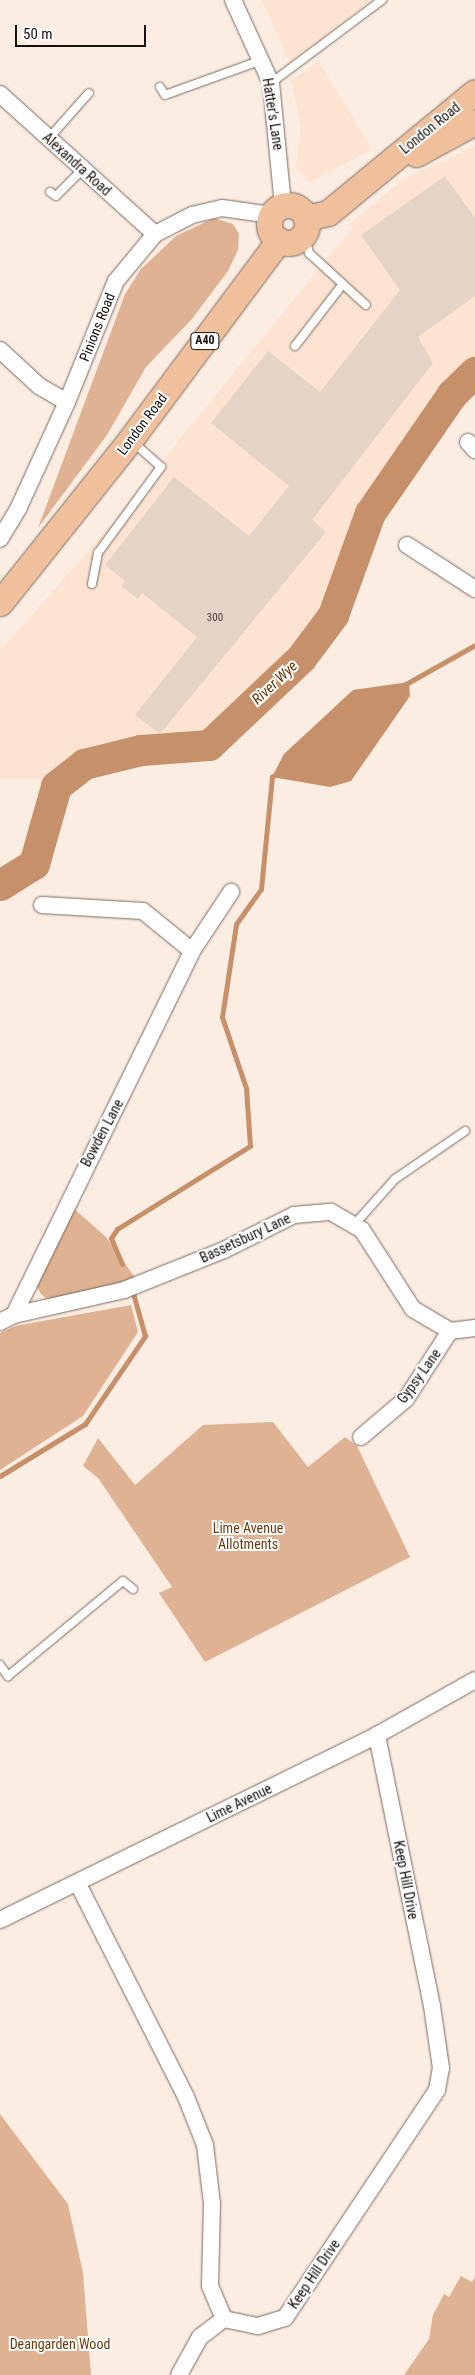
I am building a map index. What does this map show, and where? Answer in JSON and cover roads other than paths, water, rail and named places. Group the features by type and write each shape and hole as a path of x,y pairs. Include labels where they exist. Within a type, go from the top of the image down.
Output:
{"main road":[{"name":"London Road","path":"305,226 328,213 475,92"},
{"path":"416,140 475,103"},
{"name":"London Road","path":"361,184 475,122"},
{"path":"297,207 305,226 288,243 279,240 272,234 277,210 297,207"},
{"name":"London Road","path":"0,603 130,440 279,240"}],"street":[{"name":"Hatter's Lane","path":"233,0 271,83 277,210"},
{"name":"Alexandra Road","path":"0,94 155,234"},
{"name":"Pinions Road","path":"0,539 20,508 67,402 116,281 155,234 192,215 222,208 277,210"},
{"path":"0,350 39,386 67,402"},
{"path":"407,545 475,589"},
{"name":"Bowden Lane","path":"7,1319 192,952 232,892"},
{"path":"42,906 143,911 192,952"},
{"name":"Bassetsbury Lane","path":"7,1319 124,1290 224,1250 294,1215 331,1212 362,1230 413,1309 450,1332"},
{"path":"450,1332 475,1328"},
{"name":"Gypsy Lane","path":"361,1437 406,1399 450,1332"},
{"name":"Lime Avenue","path":"0,1920 78,1884 377,1735 475,1680"},
{"name":"Keep Hill Drive","path":"224,2319 258,2326 285,2318 437,2090 441,2068 432,2006 377,1735"},
{"path":"78,1884 186,2097 204,2145 212,2204 210,2286 224,2319 200,2337 179,2375"}],"lane":[{"path":"271,83 382,0"},
{"path":"160,86 165,95 262,60"},
{"path":"49,138 89,93"},
{"path":"50,192 56,196 82,168"},
{"path":"305,226 309,253 366,305"},
{"path":"295,346 343,284"},
{"path":"92,584 98,553 161,466 130,440"},
{"path":"354,1226 395,1179 465,1131"},
{"path":"0,1680 8,1676 123,1581 133,1589"},
{"path":"0,1665 8,1676"}],"waterway":[{"name":"River Wye","path":"0,885 34,864 56,786 84,764 141,750 209,745 301,658 333,615 370,513 452,394 475,372"},
{"path":"404,685 475,645"},
{"path":"122,1264 111,1238 117,1229 250,1146 246,1088 222,1017 236,924 261,889 272,777 278,773"},
{"path":"0,1476 85,1424 145,1336 133,1293"}],"park label":[{"name":"Lime Avenue Allotments","path":"248,1536"},
{"name":"Deangarden Wood","path":"60,2344"}]}
